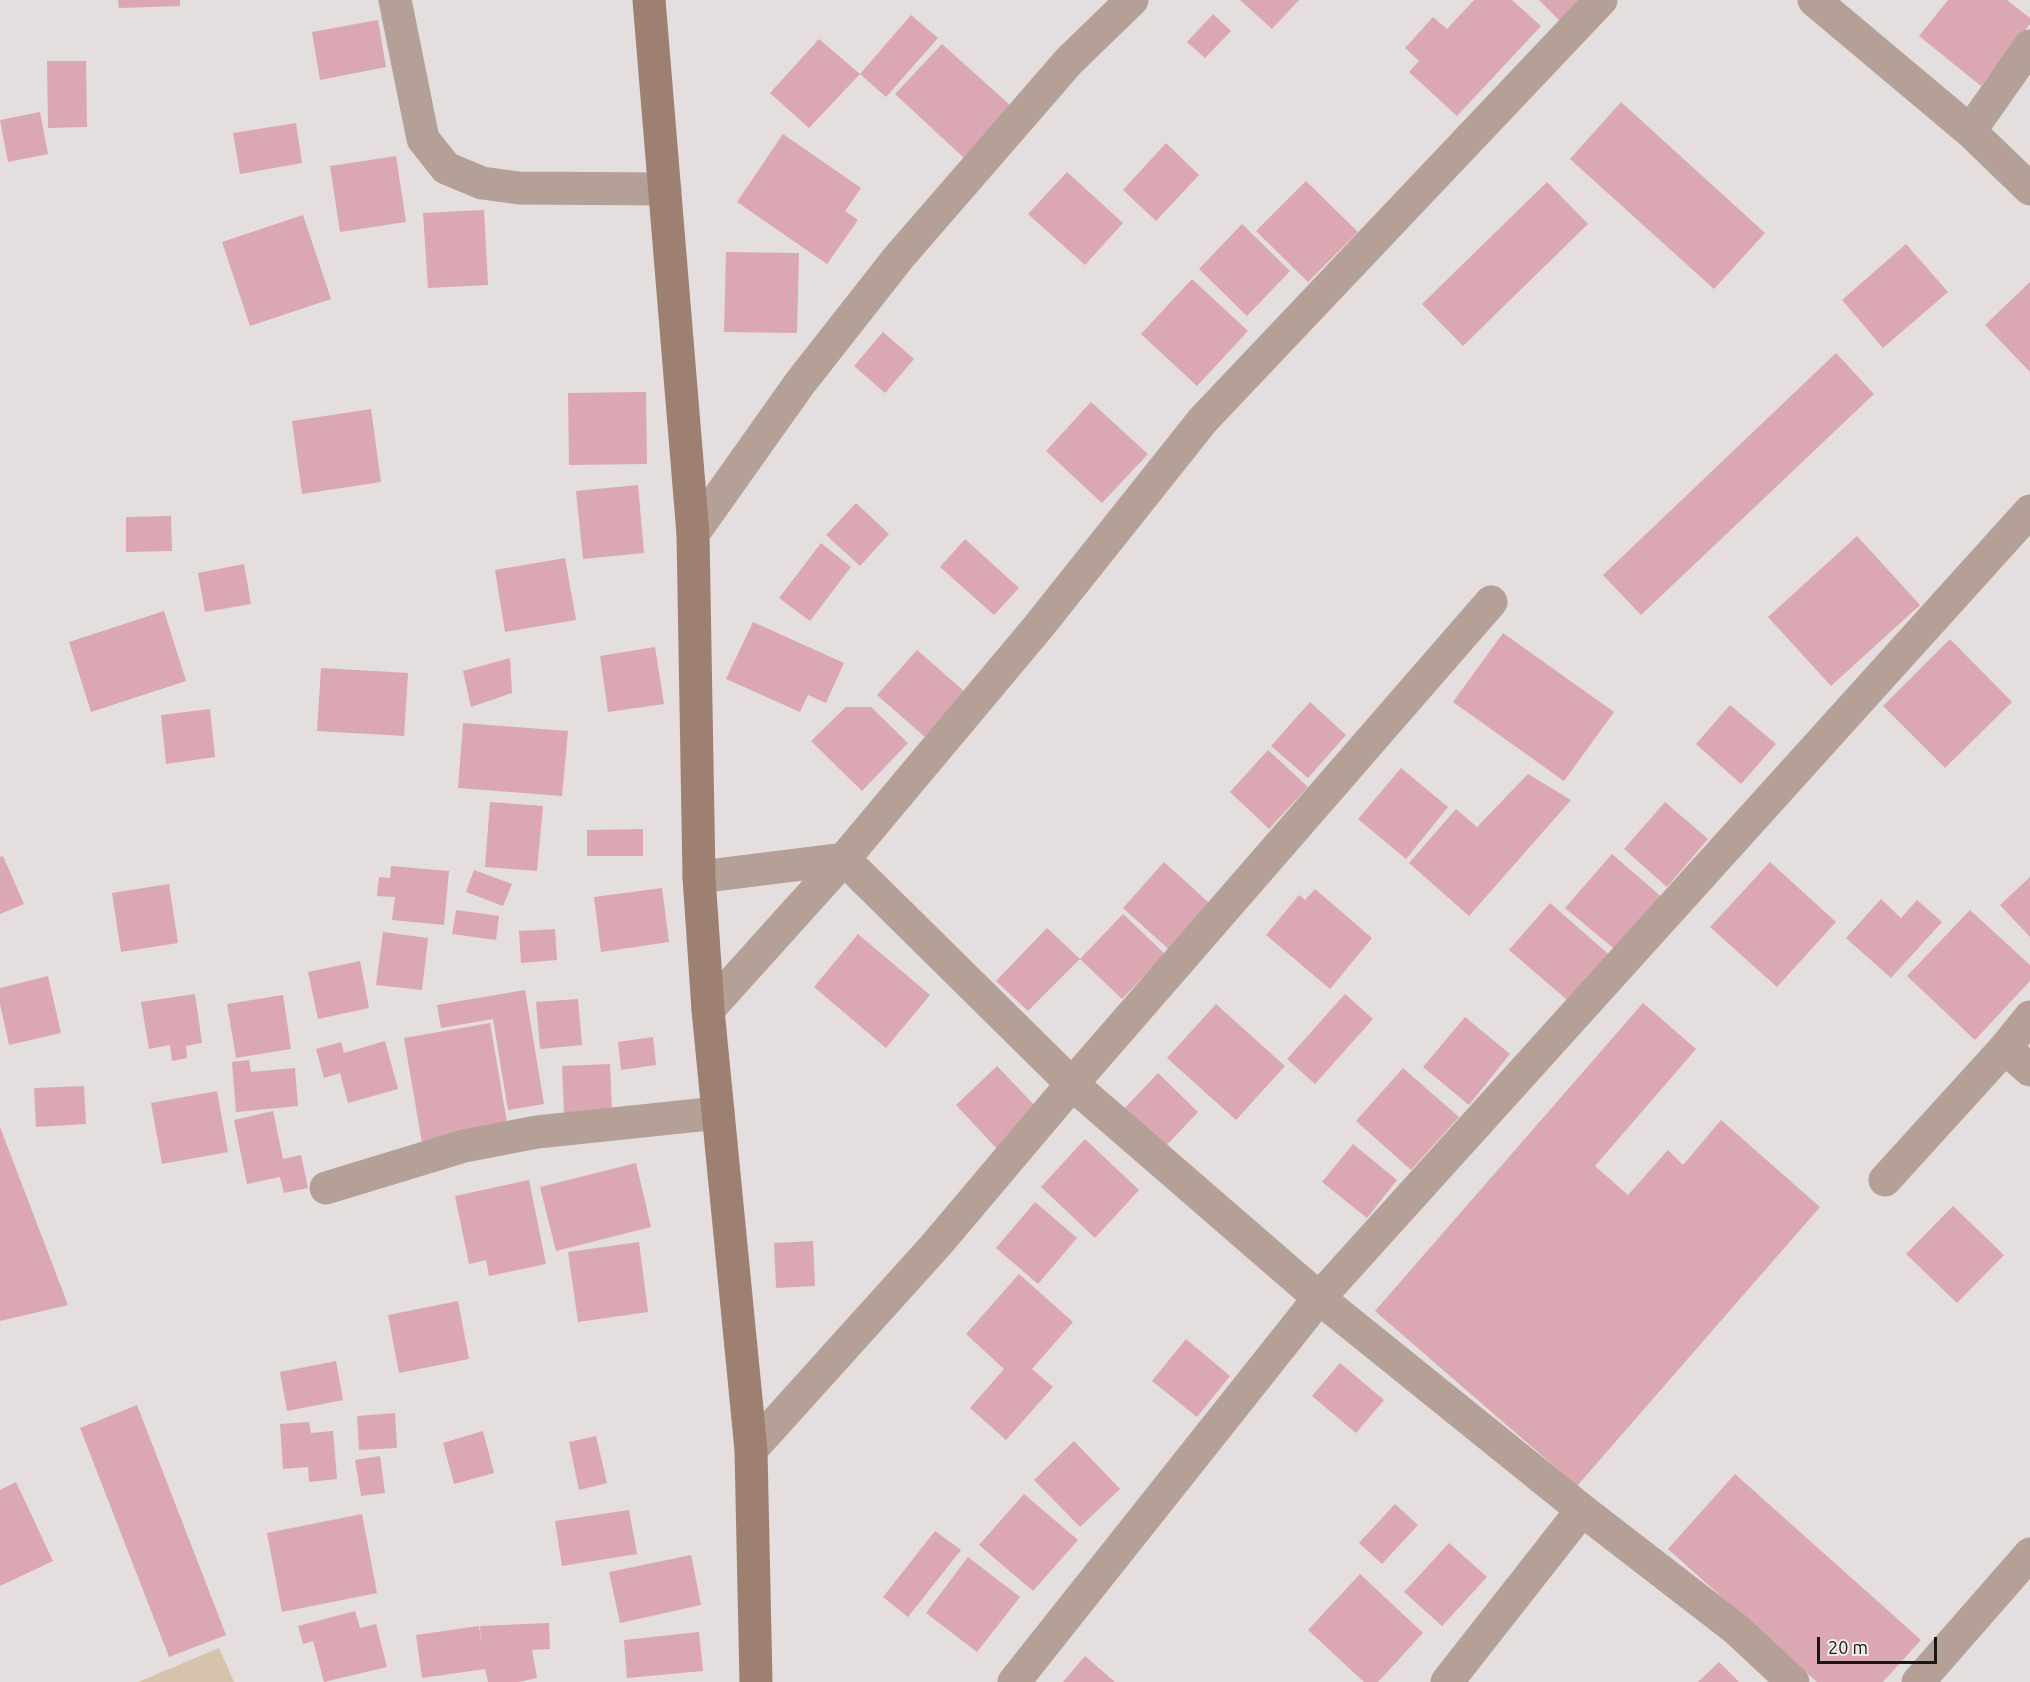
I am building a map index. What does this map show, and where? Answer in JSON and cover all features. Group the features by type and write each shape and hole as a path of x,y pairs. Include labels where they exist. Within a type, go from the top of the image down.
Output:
{"street":[{"path":"395,0 423,139 446,168 482,183 519,188 665,189"},
{"path":"649,0 693,534 699,877 708,1010 751,1450 756,1682"},
{"path":"693,534 800,383 899,257 1069,61 1132,0"},
{"path":"708,1010 844,858 1039,626 1203,420 1601,0"},
{"path":"1814,0 1970,131 2030,189"},
{"path":"1970,131 2030,46"},
{"path":"1014,1682 1319,1298 2030,511"},
{"path":"751,1450 936,1245 1072,1084 1491,602"},
{"path":"699,877 844,858"},
{"path":"844,858 1072,1084 1319,1298 1582,1510 1736,1629 1792,1682"},
{"path":"1885,1180 2005,1048 2030,1017"},
{"path":"2005,1048 2030,1070"},
{"path":"326,1188 464,1146 537,1132 718,1113"},
{"path":"1447,1682 1582,1510"},
{"path":"1918,1682 2030,1554"}],"shaded area":[{"path":"219,1648 234,1682 138,1682"}],"building":[{"path":"118,0 180,0 180,6 119,8"},
{"path":"1240,0 1299,0 1272,29"},
{"path":"1474,0 1512,0 1541,26 1457,116 1409,72 1419,61 1405,48 1433,17 1447,29"},
{"path":"1539,0 1584,0 1562,23"},
{"path":"1948,0 2007,0 2030,18 2030,24 1981,86 1919,36"},
{"path":"1213,14 1231,31 1205,58 1187,42"},
{"path":"911,15 938,38 886,97 860,74"},
{"path":"378,20 386,67 320,80 312,32"},
{"path":"819,39 860,74 809,128 770,93"},
{"path":"942,44 1011,106 964,158 895,94"},
{"path":"47,61 86,61 87,127 48,128"},
{"path":"1621,102 1765,233 1714,289 1570,159"},
{"path":"40,112 48,154 8,162 0,120"},
{"path":"296,123 302,163 240,174 233,133"},
{"path":"783,134 861,188 845,211 858,220 827,264 737,202"},
{"path":"1166,143 1199,175 1156,221 1123,190"},
{"path":"396,156 406,222 340,232 330,166"},
{"path":"1067,172 1123,223 1085,265 1028,214"},
{"path":"1306,181 1358,232 1308,282 1256,231"},
{"path":"1547,182 1588,224 1463,346 1422,304"},
{"path":"484,210 488,285 428,288 423,213"},
{"path":"303,215 331,299 250,326 222,242"},
{"path":"1242,224 1290,271 1247,316 1199,269"},
{"path":"1906,244 1948,292 1883,348 1842,300"},
{"path":"726,252 799,253 797,333 724,332"},
{"path":"1192,279 1248,331 1197,386 1141,334"},
{"path":"2030,282 2030,372 1985,325"},
{"path":"883,332 914,359 885,393 854,366"},
{"path":"1836,353 1874,394 1641,615 1603,575"},
{"path":"646,392 647,464 569,465 568,393"},
{"path":"1091,402 1148,454 1102,503 1046,451"},
{"path":"371,409 381,482 302,494 292,421"},
{"path":"638,485 644,553 583,559 576,491"},
{"path":"856,503 889,534 860,566 826,535"},
{"path":"171,516 172,551 126,552 126,517"},
{"path":"1857,536 1920,605 1831,686 1768,617"},
{"path":"965,539 1019,588 994,615 940,567"},
{"path":"821,543 851,567 810,621 779,598"},
{"path":"565,558 576,620 505,632 495,570"},
{"path":"244,564 251,604 205,612 198,573"},
{"path":"164,611 186,681 91,712 69,642"},
{"path":"753,622 844,663 826,703 808,695 800,712 726,679"},
{"path":"1503,633 1614,712 1564,781 1453,702"},
{"path":"1950,639 2012,702 1945,768 1883,706"},
{"path":"655,647 664,704 608,712 600,656"},
{"path":"917,650 965,692 925,737 877,695"},
{"path":"510,658 512,693 471,707 463,671"},
{"path":"321,668 408,673 404,736 317,731"},
{"path":"1310,702 1346,735 1308,778 1271,746"},
{"path":"1730,705 1776,744 1741,784 1696,744"},
{"path":"846,707 871,707 908,743 862,791 811,741"},
{"path":"210,709 215,757 166,764 161,715"},
{"path":"463,723 568,731 562,796 458,788"},
{"path":"1268,750 1308,787 1269,829 1230,792"},
{"path":"1401,768 1448,807 1406,859 1358,819"},
{"path":"1528,774 1571,800 1469,916 1409,863 1456,809 1477,827"},
{"path":"490,802 543,806 537,871 485,867"},
{"path":"1665,802 1708,839 1667,887 1624,849"},
{"path":"643,829 643,856 587,856 587,830"},
{"path":"1612,854 1664,899 1618,952 1565,908"},
{"path":"3,856 24,904 0,914 0,857"},
{"path":"1164,862 1217,910 1175,955 1123,908"},
{"path":"1770,862 1836,922 1777,987 1710,927"},
{"path":"391,866 449,871 444,925 392,920 395,897 377,896 379,877 390,878"},
{"path":"474,870 512,884 503,906 466,892"},
{"path":"2030,877 2030,937 2000,905"},
{"path":"169,884 178,943 121,952 112,893"},
{"path":"662,888 669,942 601,952 594,897"},
{"path":"1315,889 1372,938 1330,989 1266,935 1299,895 1305,900"},
{"path":"1881,899 1901,918 1917,900 1942,922 1891,978 1846,938"},
{"path":"1550,903 1614,959 1573,1005 1509,950"},
{"path":"456,910 499,916 496,940 452,934"},
{"path":"1970,910 2030,965 2030,981 1975,1040 1907,976"},
{"path":"1123,914 1165,954 1122,999 1080,959"},
{"path":"1047,928 1080,959 1028,1011 996,981"},
{"path":"555,929 557,960 521,963 519,931"},
{"path":"383,932 428,938 422,990 376,985"},
{"path":"858,934 930,995 886,1048 814,987"},
{"path":"360,961 369,1008 318,1019 308,972"},
{"path":"48,976 61,1033 9,1045 0,1004 0,988"},
{"path":"525,990 544,1104 508,1110 493,1019 441,1028 437,1005"},
{"path":"195,994 202,1043 186,1046 187,1058 172,1061 170,1045 149,1049 141,1002"},
{"path":"1345,994 1373,1019 1315,1084 1287,1059"},
{"path":"283,995 291,1049 236,1058 227,1004"},
{"path":"578,999 582,1045 540,1049 536,1002"},
{"path":"1643,1003 1696,1049 1595,1166 1628,1195 1668,1150 1683,1165 1721,1120 1820,1207 1577,1486 1375,1311"},
{"path":"1216,1004 1285,1066 1236,1120 1167,1058"},
{"path":"1465,1017 1510,1054 1469,1105 1423,1067"},
{"path":"490,1023 509,1134 423,1149 404,1038"},
{"path":"653,1037 656,1065 621,1070 618,1042"},
{"path":"385,1041 398,1089 348,1103 340,1073 324,1078 316,1049 341,1042 344,1053"},
{"path":"249,1060 251,1072 295,1068 298,1106 236,1112 232,1062"},
{"path":"610,1064 612,1111 564,1114 562,1066"},
{"path":"997,1066 1040,1111 998,1150 956,1105"},
{"path":"1403,1068 1459,1117 1411,1170 1356,1121"},
{"path":"1158,1073 1198,1112 1162,1150 1122,1111"},
{"path":"84,1086 86,1124 36,1127 34,1088"},
{"path":"217,1091 228,1152 162,1164 151,1103"},
{"path":"273,1111 283,1159 301,1155 308,1188 284,1193 280,1177 247,1184 234,1120"},
{"path":"0,1127 68,1305 0,1321"},
{"path":"1085,1139 1139,1190 1095,1238 1041,1187"},
{"path":"1353,1144 1397,1180 1367,1218 1322,1182"},
{"path":"636,1163 651,1227 556,1251 540,1187"},
{"path":"529,1180 546,1264 489,1276 486,1260 469,1264 455,1196"},
{"path":"1035,1202 1077,1238 1038,1284 996,1248"},
{"path":"1953,1206 2004,1255 1957,1303 1906,1254"},
{"path":"813,1241 815,1286 776,1288 774,1243"},
{"path":"639,1242 648,1312 578,1322 568,1252"},
{"path":"1019,1274 1073,1322 1032,1369 1053,1387 1006,1440 970,1408 1004,1369 966,1334"},
{"path":"458,1301 469,1359 399,1373 388,1315"},
{"path":"1186,1339 1230,1376 1197,1417 1152,1381"},
{"path":"336,1361 343,1400 287,1411 280,1372"},
{"path":"1340,1363 1384,1400 1356,1433 1312,1396"},
{"path":"137,1405 226,1635 169,1657 80,1428"},
{"path":"395,1413 397,1448 359,1450 357,1416"},
{"path":"309,1422 311,1433 333,1431 337,1479 309,1482 308,1467 283,1469 280,1424"},
{"path":"483,1431 494,1473 454,1484 443,1443"},
{"path":"596,1436 607,1483 579,1490 569,1442"},
{"path":"1074,1441 1120,1489 1080,1527 1034,1480"},
{"path":"380,1456 385,1493 361,1496 355,1460"},
{"path":"1735,1474 1921,1640 1883,1682 1817,1682 1668,1549"},
{"path":"16,1482 53,1561 0,1586 0,1490"},
{"path":"1024,1494 1078,1540 1033,1591 979,1545"},
{"path":"1395,1504 1418,1525 1382,1564 1359,1543"},
{"path":"629,1510 637,1554 562,1566 555,1521"},
{"path":"362,1514 377,1593 282,1612 267,1533"},
{"path":"935,1531 961,1550 908,1617 883,1597"},
{"path":"1449,1543 1487,1577 1442,1626 1404,1592"},
{"path":"691,1555 701,1605 620,1623 609,1572"},
{"path":"968,1557 1020,1597 977,1652 926,1613"},
{"path":"1360,1574 1423,1633 1378,1682 1364,1682 1308,1630"},
{"path":"355,1611 360,1628 376,1624 387,1667 324,1682 313,1641 303,1644 298,1626"},
{"path":"549,1623 550,1649 532,1650 537,1678 518,1682 488,1682 485,1669 422,1678 416,1635 479,1626 481,1642 480,1626"},
{"path":"699,1632 703,1671 627,1678 624,1640"},
{"path":"1085,1656 1115,1682 1063,1682"},
{"path":"1719,1662 1739,1682 1698,1682"}]}
